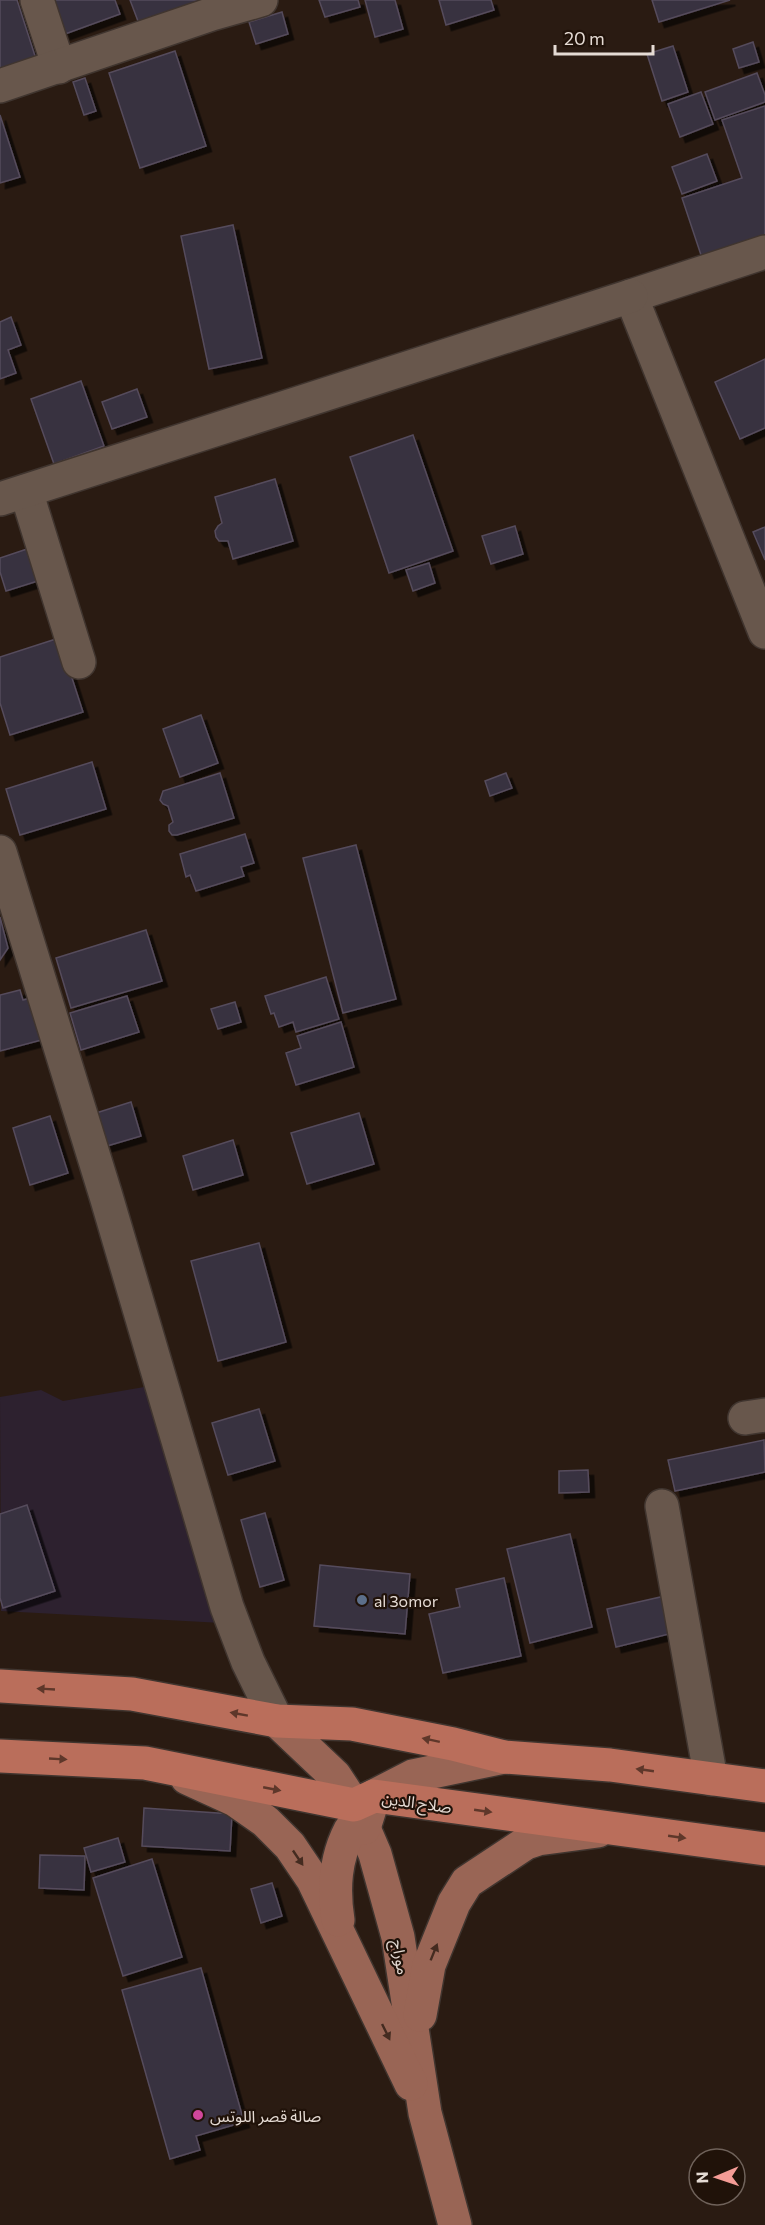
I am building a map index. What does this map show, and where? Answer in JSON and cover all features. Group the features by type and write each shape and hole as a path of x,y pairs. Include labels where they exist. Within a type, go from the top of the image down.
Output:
{"highway":[{"path":"0,1686 132,1694 277,1720 352,1724 504,1757 610,1765 765,1786"},
{"name":"صلاح الدين","path":"0,1756 144,1763 364,1810 624,1830 765,1849"}],"main road":[{"name":"موراج","path":"277,1720 335,1776 364,1810 398,1936 425,2113 455,2225"},
{"path":"342,1941 336,1904 336,1872 341,1847 364,1810 413,1776 504,1757"},
{"path":"144,1763 189,1778 235,1800 265,1821 290,1846 313,1880 425,2113"},
{"path":"425,2113 418,2024 423,1994 429,1965 454,1903 467,1882 526,1843 549,1837 624,1830"}],"street":[{"path":"37,0 59,68"},
{"path":"0,86 59,68 209,7 261,0"},
{"path":"80,662 13,495 765,252"},
{"path":"631,296 765,632"},
{"path":"0,852 106,1196 226,1607 248,1662 277,1720"},
{"path":"662,1506 711,1779"}],"shaded area":[{"path":"150,1386 222,1623 1,1611 0,1397 41,1390 63,1401"}],"building":[{"path":"0,0 17,0 36,59 0,71"},
{"path":"53,0 115,0 120,14 65,34"},
{"path":"130,0 199,0 202,7 141,29"},
{"path":"319,0 358,0 360,7 325,17"},
{"path":"365,0 395,0 403,29 375,37"},
{"path":"439,0 491,0 494,10 446,25"},
{"path":"652,0 730,0 659,22"},
{"path":"282,12 288,34 256,44 249,22"},
{"path":"753,42 759,62 739,68 733,49"},
{"path":"673,46 688,92 662,101 647,54"},
{"path":"175,51 206,146 140,168 109,73"},
{"path":"757,73 765,95 765,102 715,120 705,92"},
{"path":"85,78 96,111 84,115 73,82"},
{"path":"701,92 713,124 680,137 668,104"},
{"path":"765,106 765,237 702,258 682,198 742,178 722,120"},
{"path":"0,115 20,177 0,183"},
{"path":"707,154 717,181 682,194 672,167"},
{"path":"233,225 262,358 209,369 181,236"},
{"path":"11,317 21,345 8,350 16,373 0,379 0,322"},
{"path":"765,359 765,428 740,439 715,382"},
{"path":"81,381 104,446 54,464 31,399"},
{"path":"137,389 147,417 112,429 102,402"},
{"path":"413,435 453,551 389,573 350,457"},
{"path":"275,479 293,541 233,559 228,541 219,541 216,537 215,531 222,523 215,497"},
{"path":"515,526 523,554 491,564 482,536"},
{"path":"765,527 765,560 753,532"},
{"path":"30,548 41,580 6,591 0,572 0,558"},
{"path":"429,563 435,583 413,591 406,570"},
{"path":"59,638 83,712 10,735 0,703 0,657"},
{"path":"201,715 218,763 180,777 163,729"},
{"path":"92,762 106,809 20,835 6,789"},
{"path":"220,773 234,818 172,835 169,825 173,822 168,806 160,800 163,791"},
{"path":"506,773 512,788 490,796 485,781"},
{"path":"245,834 254,863 241,867 244,876 196,891 190,875 186,877 180,854"},
{"path":"356,845 396,999 343,1013 303,858"},
{"path":"0,917 8,948 0,960"},
{"path":"146,930 162,981 71,1008 56,958"},
{"path":"326,977 339,1019 296,1032 293,1022 279,1027 274,1013 271,1014 265,996"},
{"path":"20,990 23,1000 38,996 49,1038 0,1051 0,995"},
{"path":"127,996 139,1032 81,1050 70,1013"},
{"path":"235,1002 241,1022 218,1029 211,1009"},
{"path":"341,1022 354,1067 296,1085 286,1053 301,1048 297,1036"},
{"path":"131,1102 141,1136 107,1146 96,1113"},
{"path":"359,1113 374,1164 307,1184 291,1133"},
{"path":"50,1116 68,1173 30,1185 13,1128"},
{"path":"233,1140 243,1175 193,1190 183,1156"},
{"path":"259,1243 286,1342 218,1361 191,1261"},
{"path":"259,1409 275,1461 228,1475 212,1423"},
{"path":"764,1440 765,1472 675,1491 668,1460"},
{"path":"588,1470 589,1492 559,1493 559,1471"},
{"path":"27,1505 55,1591 3,1608 0,1598 0,1514"},
{"path":"265,1513 284,1580 260,1587 241,1520"},
{"path":"570,1534 592,1627 530,1643 507,1549"},
{"name":"al 3omor","path":"320,1565 410,1574 405,1634 314,1626"},
{"path":"504,1578 521,1656 443,1673 429,1614 460,1607 456,1589"},
{"path":"665,1596 673,1633 616,1647 607,1609"},
{"path":"144,1808 232,1814 230,1851 142,1846"},
{"path":"118,1838 125,1862 91,1872 84,1848"},
{"path":"40,1855 85,1856 84,1890 39,1888"},
{"path":"152,1859 182,1957 123,1976 93,1878"},
{"path":"272,1883 282,1916 261,1923 251,1889"},
{"path":"201,1968 244,2122 196,2136 200,2150 170,2159 122,1990"}],"place":[{"name":"al 3omor","path":"362,1600"},
{"name":"صالة قصر اللوتس","path":"198,2115"}]}
